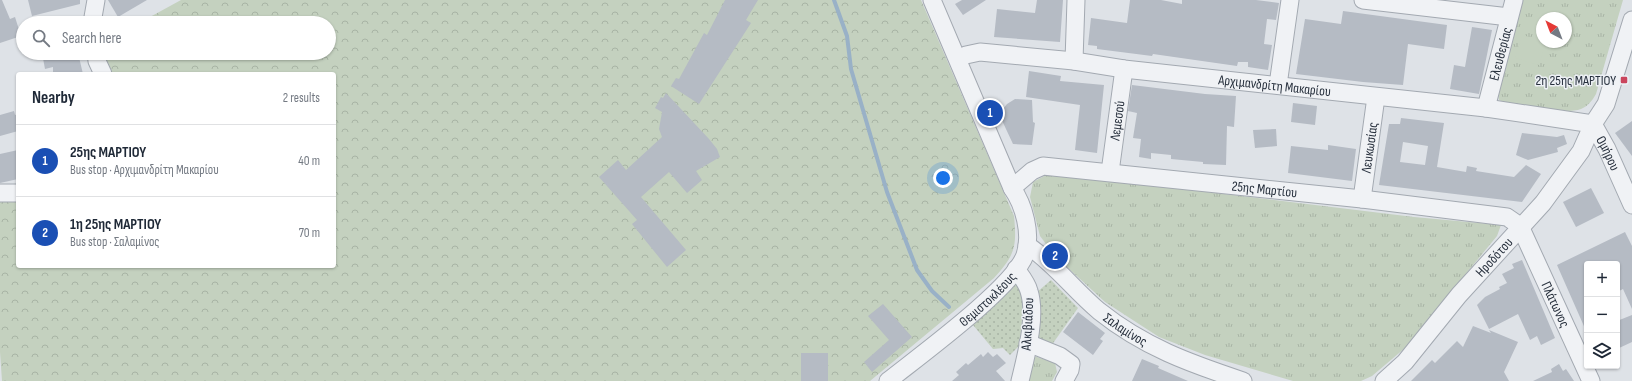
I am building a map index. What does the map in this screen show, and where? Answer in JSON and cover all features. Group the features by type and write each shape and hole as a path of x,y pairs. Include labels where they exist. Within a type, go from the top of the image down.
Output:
{"street":[{"path":"93,16 96,0"},
{"name":"Θεμιστοκλέους","path":"888,381 978,307 1016,270 1025,255 1027,245 1027,229 1023,210 1012,188 932,0"},
{"path":"1074,62 1076,0"},
{"path":"1278,85 1290,0"},
{"path":"1363,0 1509,17"},
{"name":"Ελευθερίας","path":"1486,108 1514,0"},
{"path":"1593,124 1606,104 1632,20"},
{"name":"Αρχιμανδρίτη Μακαρίου","path":"958,59 966,55 980,52 1486,108 1593,124"},
{"path":"97,60 102,72"},
{"name":"Λεμεσού","path":"1110,172 1124,69"},
{"name":"Λευκωσίας","path":"1362,199 1376,97"},
{"name":"Ομήρου","path":"1593,124 1608,149 1632,205"},
{"name":"Ηροδότου","path":"1384,381 1405,362 1459,295 1520,226 1543,204 1581,151 1593,124"},
{"name":"25ης Μαρτίου","path":"1012,188 1032,171 1043,166 1362,199 1507,217 1520,226"},
{"path":"0,193 16,193"},
{"name":"Πλάτωνος","path":"1520,226 1591,381"},
{"name":"Σαλαμίνος","path":"1027,245 1035,250 1100,312 1141,340 1166,354 1243,381"},
{"name":"Αλκιβιάδου","path":"1016,270 1030,291 1031,307 1028,343 1020,381"},
{"path":"1028,343 1060,356 1071,364 1070,370 1064,381"}],"green space":[{"path":"181,0 921,0 1014,216 1015,243 1006,263 994,278 870,381 2,381 0,352 0,200 16,200 16,268 336,268 336,72 110,72 104,60 336,60 336,16 152,16"},
{"path":"1519,0 1623,0 1596,94 1586,106 1574,111 1555,111 1506,103 1499,100 1498,95"},
{"path":"1522,35 1536,39 1536,48 1544,48 1539,65 1515,58"},
{"path":"1050,173 1414,217 1501,225 1497,236 1405,348 1372,376 1361,381 1293,381 1205,355 1159,337 1105,302 1055,256 1040,236 1030,197 1033,182"},
{"path":"1051,280 1078,308 1051,346 1037,338 1036,293"},
{"path":"1015,285 1021,286 1022,324 1019,346 1010,355 1003,348 993,349 973,325"},
{"path":"1031,355 1055,363 1057,372 1052,381 1024,381"}],"building":[{"path":"0,0 2,0 10,19 15,17 16,38 0,43"},
{"path":"28,0 80,0 80,4 32,16"},
{"path":"108,0 147,0 120,16 117,16"},
{"path":"725,0 758,0 746,20 751,23 699,104 671,86 676,78 679,79 704,33 707,35"},
{"path":"962,0 986,0 963,15 955,4"},
{"path":"1037,0 1063,0 1060,42 994,37 997,9 1035,13"},
{"path":"1130,0 1161,0 1182,4 1182,0 1256,0 1279,3 1276,20 1267,19 1264,44 1272,45 1268,70 1248,67 1248,62 1238,62 1237,66 1153,54 1152,56 1097,49 1097,46 1088,45 1091,18 1127,23"},
{"path":"1343,11 1447,25 1444,49 1408,44 1403,85 1296,74 1305,19 1341,24"},
{"path":"1472,27 1492,30 1479,94 1450,89 1454,65 1465,67"},
{"path":"43,60 80,60 83,72 53,72 53,67 45,69"},
{"path":"1029,71 1061,76 1060,81 1104,85 1097,153 1075,150 1080,105 1026,97"},
{"path":"1132,85 1205,94 1236,96 1234,127 1227,126 1226,165 1203,164 1203,162 1171,159 1171,155 1151,153 1151,159 1139,157 1141,139 1133,138 1137,113 1128,111"},
{"path":"666,93 709,139 717,149 720,157 696,171 702,180 687,193 669,172 641,197 686,250 667,267 632,224 637,220 599,177 618,160 626,170 662,137 659,129 662,112 655,108 661,97 663,98"},
{"path":"1015,99 1032,100 1033,122 1035,123 1032,145 1013,144 999,114 1007,104"},
{"path":"1293,103 1317,106 1315,125 1291,122"},
{"path":"14,111 16,115 16,132 0,136 0,115"},
{"path":"1401,118 1444,123 1437,167 1466,172 1467,166 1477,168 1476,171 1514,177 1526,165 1541,174 1522,202 1379,185 1389,124 1400,124","holes":["1403,142 1428,146 1425,165 1400,162"]},
{"path":"1632,121 1632,156 1615,133"},
{"path":"1276,129 1277,146 1255,148 1253,130"},
{"path":"1522,133 1557,137 1564,135 1567,144 1557,148 1558,152 1528,160 1516,155"},
{"path":"1328,145 1356,149 1352,181 1288,173 1291,146 1328,150"},
{"path":"16,150 16,179 0,183 0,154"},
{"path":"1591,188 1604,213 1576,227 1563,202"},
{"path":"1625,232 1632,246 1632,309 1623,289 1620,290 1620,261 1584,261 1584,326 1557,265"},
{"path":"1522,260 1555,338 1541,345 1537,336 1530,340 1518,314 1489,329 1477,305 1485,297 1500,289 1499,287 1507,283 1502,274 1514,268 1512,264"},
{"path":"883,304 912,337 872,372 864,362 889,340 868,316"},
{"path":"1078,312 1105,333 1100,339 1103,341 1093,355 1063,332"},
{"path":"1632,315 1632,342 1620,348 1620,333 1620,320"},
{"path":"1473,326 1491,333 1489,330 1518,342 1504,372 1509,381 1411,381 1432,360 1435,363 1457,341 1463,347"},
{"path":"988,352 993,357 997,354 1006,363 996,371 1005,381 952,381 959,375 956,372 966,363 968,365 981,354 983,357"},
{"path":"801,353 828,353 828,381 801,381"},
{"path":"1142,359 1159,366 1158,368 1188,381 1132,381"},
{"path":"1559,364 1563,371 1566,369 1574,381 1533,381 1552,372 1551,369"}],"waterway":[{"path":"834,0 847,36 851,69 887,192 917,270 932,291 949,307"}],"place":[{"name":"2η 25ης ΜΑΡΤΙΟΥ","path":"1624,80"},
{"name":"25ης ΜΑΡΤΙΟΥ","path":"990,113"},
{"name":"1η 25ης ΜΑΡΤΙΟΥ","path":"1055,256"}]}
